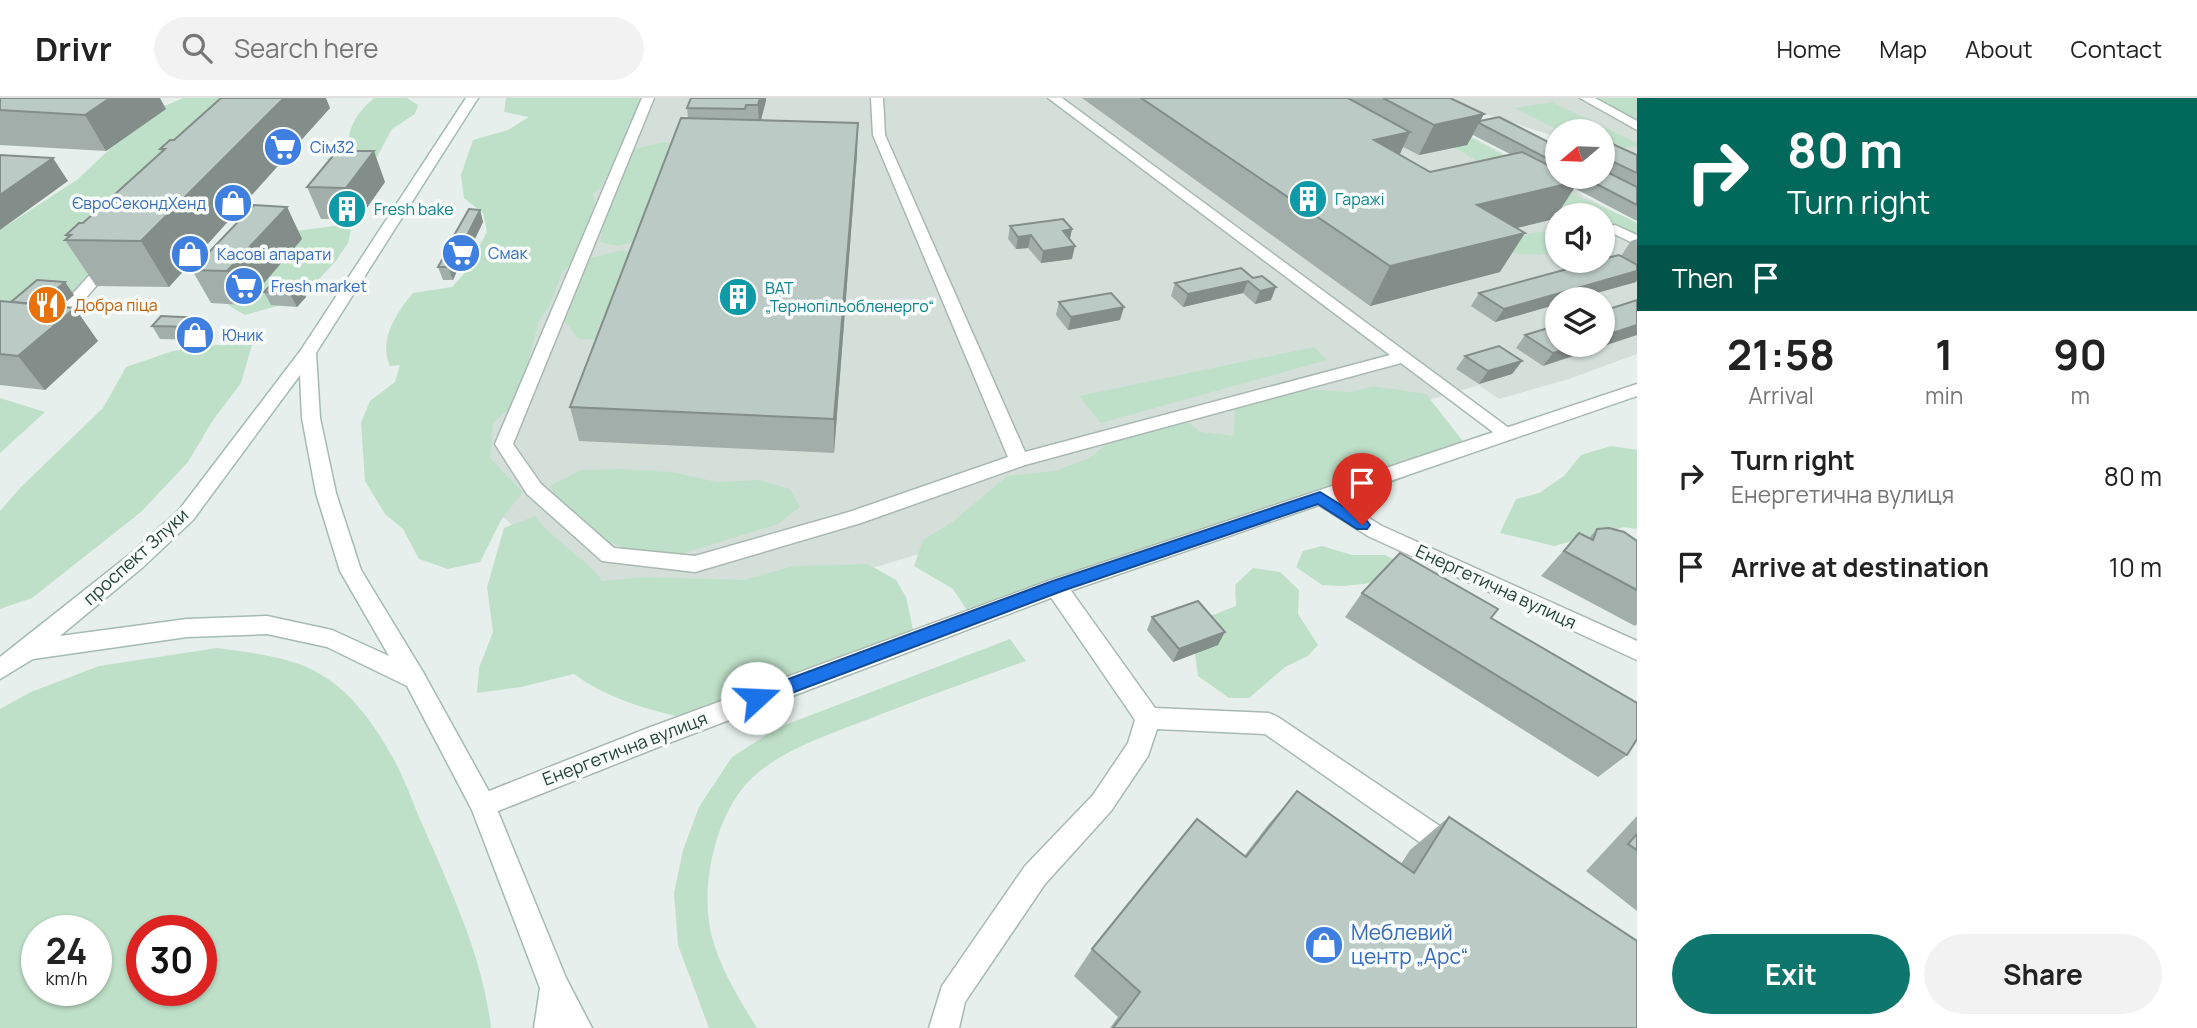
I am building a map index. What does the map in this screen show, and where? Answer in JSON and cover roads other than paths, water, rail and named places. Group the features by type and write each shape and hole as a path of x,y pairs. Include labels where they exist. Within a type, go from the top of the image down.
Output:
{"main road":[{"name":"проспект Злуки","path":"0,669 28,650 136,561 186,515 307,353 472,98"},
{"path":"648,98 505,443 534,489 609,555 695,564 854,519 1019,460 1403,357"},
{"path":"877,98 879,135 1019,460"},
{"path":"1054,98 1508,434"},
{"path":"1586,98 1637,126"},
{"path":"1615,229 1637,241"},
{"path":"72,304 91,279 120,251"},
{"path":"307,353 311,418 326,493 351,570 415,679 483,805 555,988 577,1028"},
{"name":"Енергетична вулиця","path":"483,805 657,736 1056,587 1637,390"},
{"name":"Енергетична вулиця","path":"1320,498 1374,531 1637,651"},
{"path":"1056,587 1148,718"},
{"path":"0,649 28,650 187,628 267,625 332,639 415,679"},
{"path":"1148,718 1269,724 1476,866"},
{"path":"944,1028 952,996 1035,875 1101,803 1139,748 1148,718"},
{"path":"549,1028 555,988"}],"place":[{"name":"Сім32","path":"283,147"},
{"name":"Гаражі","path":"1308,199"},
{"name":"ЄвроСекондХенд","path":"233,203"},
{"name":"Fresh bake","path":"347,209"},
{"name":"Смак","path":"461,253"},
{"name":"Касові апарати","path":"190,254"},
{"name":"Fresh market","path":"244,286"},
{"name":"ВАТ „Тернопільобленерго“","path":"738,297"},
{"name":"Добра піца","path":"47,305"},
{"name":"Юник","path":"195,335"},
{"name":"Меблевий центр „Арс“","path":"1324,945"}]}
